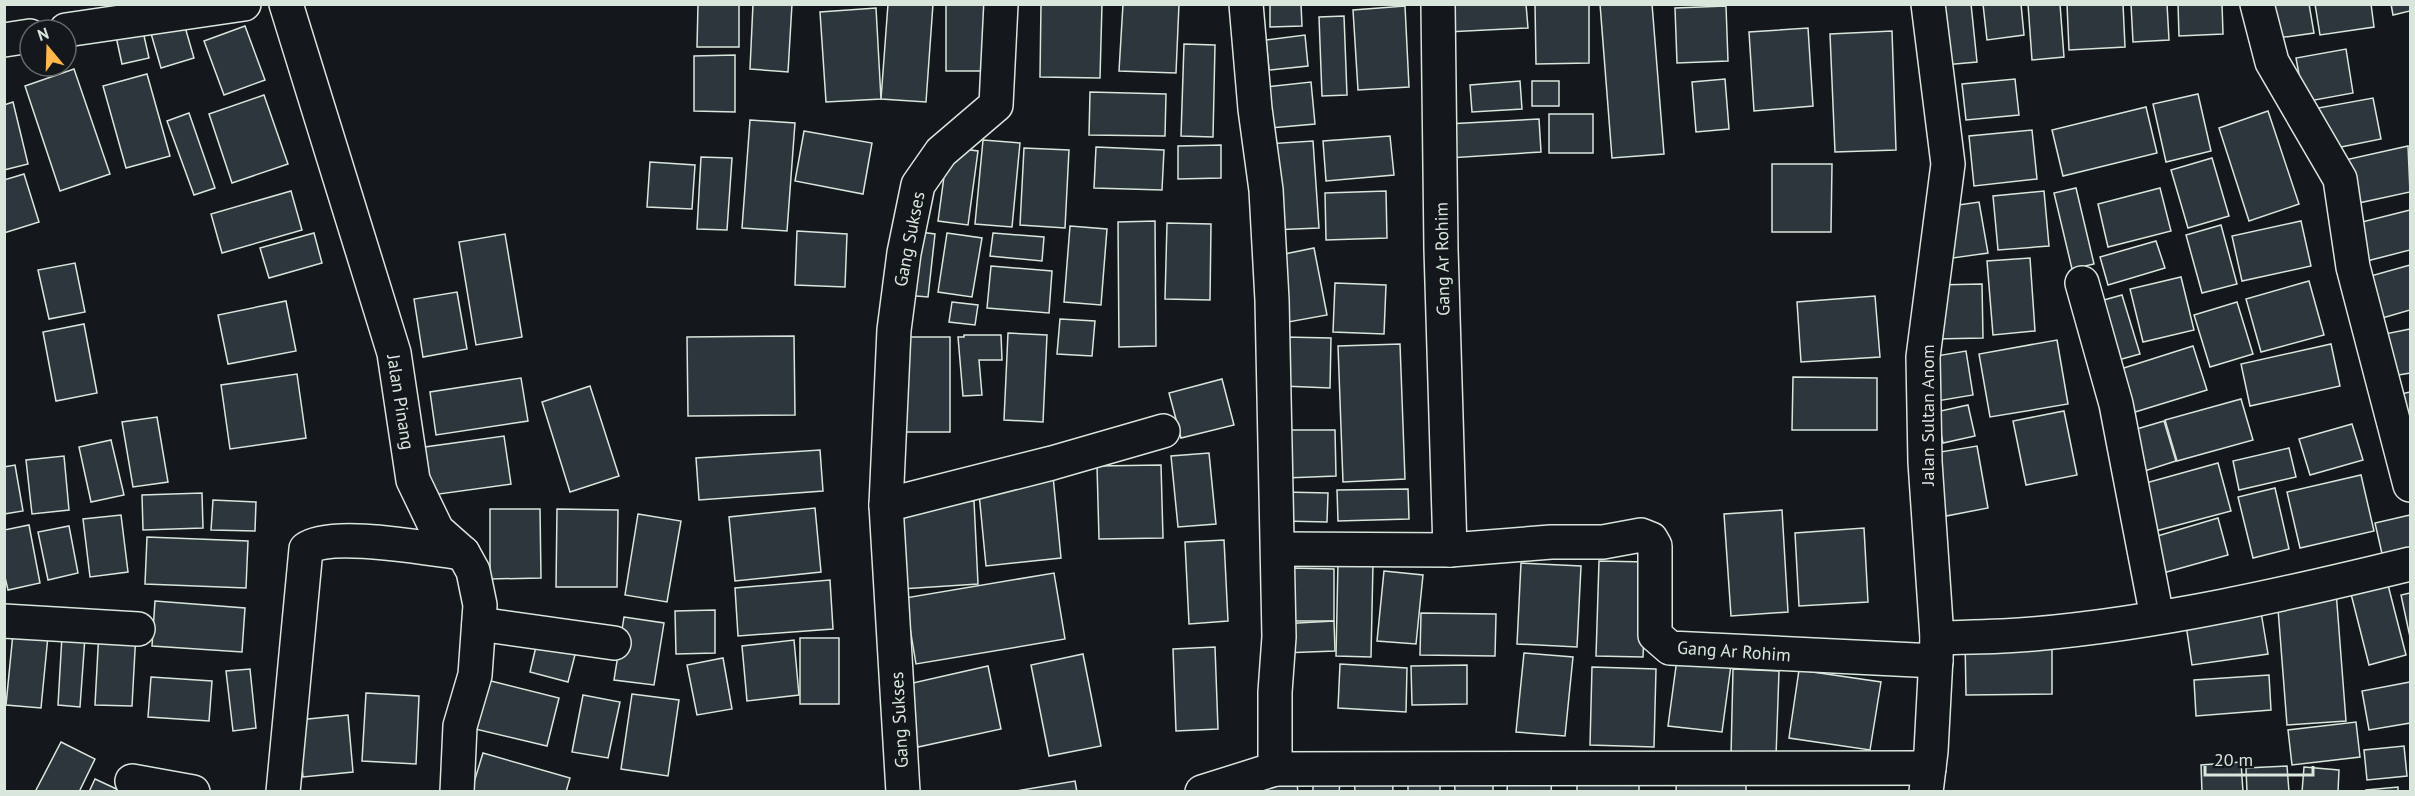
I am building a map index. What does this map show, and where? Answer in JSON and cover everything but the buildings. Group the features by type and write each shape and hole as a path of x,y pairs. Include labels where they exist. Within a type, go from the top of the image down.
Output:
{"main road":[{"path":"78,28 162,10 244,4"},
{"name":"Jalan Pinang","path":"286,4 394,353 414,480 437,530 462,553 473,571 480,605 479,624 475,675 460,726 457,792"},
{"name":"Gang Sukses","path":"903,792 886,505 894,330 904,252 918,185 941,152 996,105 1001,4"},
{"path":"1246,4 1255,109 1266,190 1272,300 1279,637 1275,693 1275,769"},
{"name":"Gang Ar Rohim","path":"1438,4 1441,249 1450,550"},
{"name":"Jalan Sultan Anom","path":"1927,780 1936,649 1925,462 1923,357 1948,164 1928,4"},
{"path":"2257,4 2272,62 2340,179 2353,267 2410,485"},
{"path":"2082,283 2116,404 2157,617"},
{"path":"886,505 1052,464 1164,431"},
{"name":"Gang Ar Rohim","path":"1278,549 1450,550 1551,542 1603,542 1641,535 1651,539 1654,546 1655,634 1670,648 1936,649 2157,617 2290,593 2410,564"},
{"path":"283,792 306,549 325,542 358,541 462,553"},
{"path":"4,621 138,629"},
{"path":"479,624 614,643"},
{"path":"1202,792 1275,769 1927,780"},
{"path":"132,781 193,792"}]}
